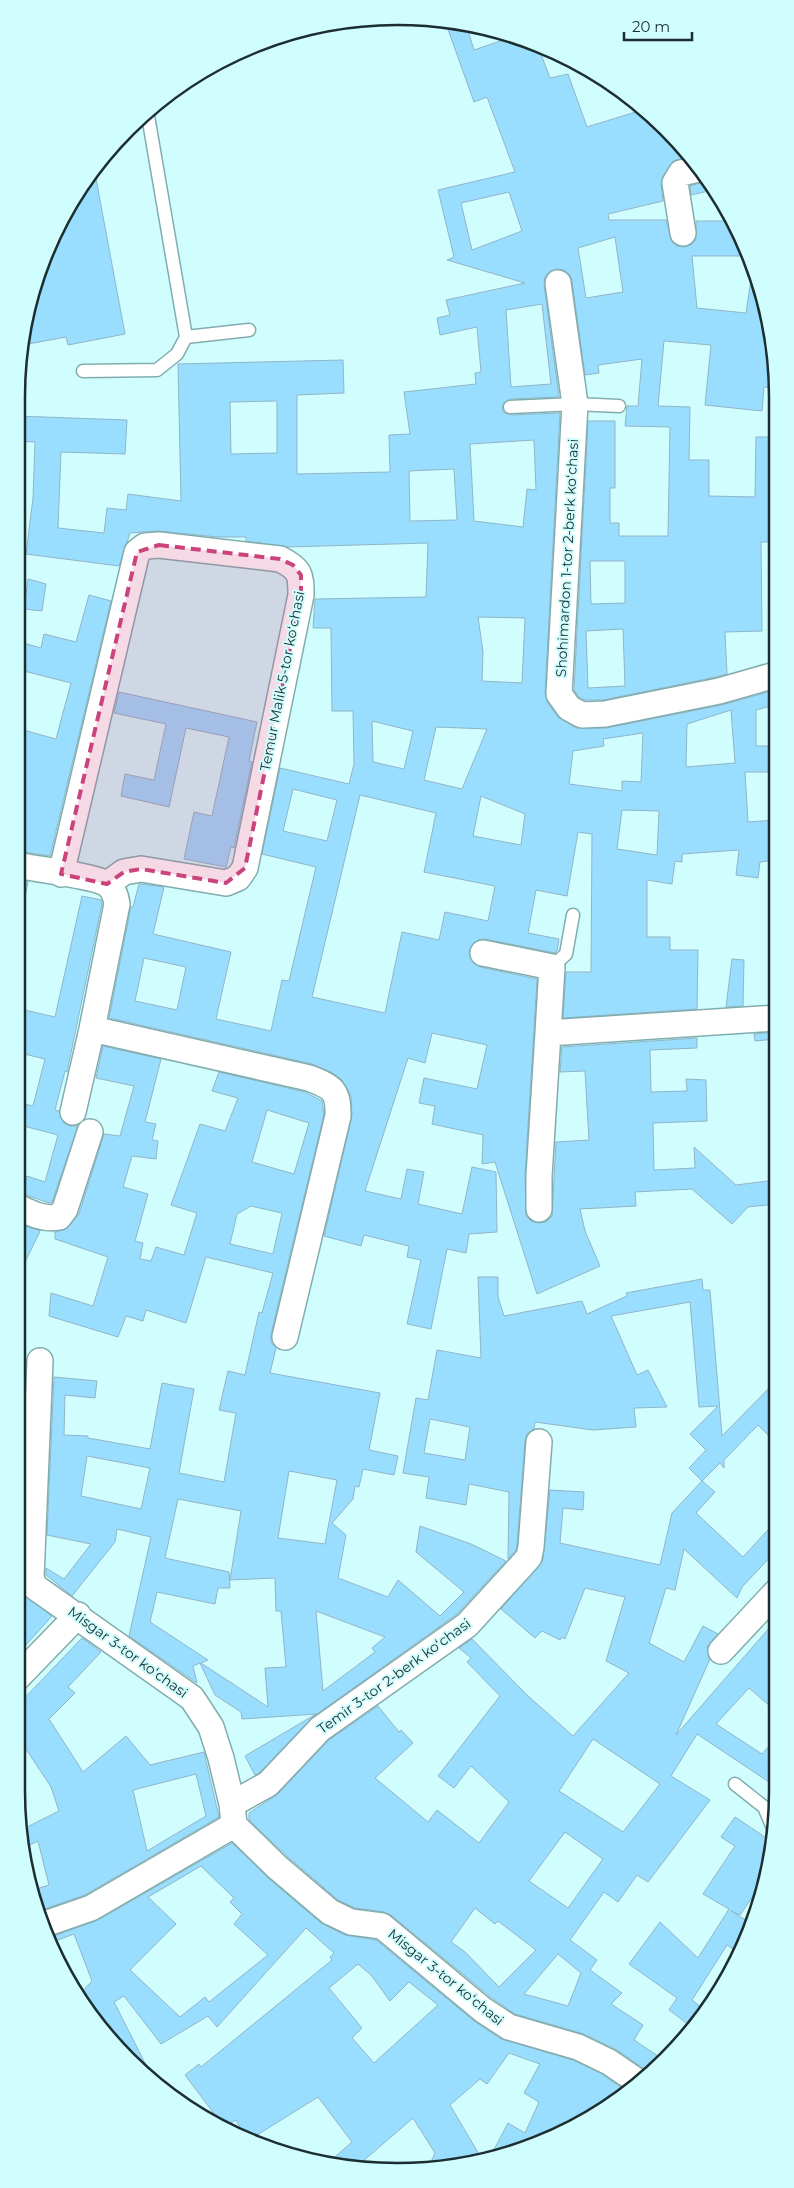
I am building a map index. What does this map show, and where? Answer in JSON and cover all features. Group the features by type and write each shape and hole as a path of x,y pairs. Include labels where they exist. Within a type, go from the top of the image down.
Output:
{"street":[{"path":"683,234 675,194 675,183 681,173 692,171"},
{"name":"Shohimardon 1-tor 2-berk koʻchasi","path":"558,284 575,404 559,694 569,708 582,715 604,714 719,691 769,677"},
{"name":"Temur Malik 5-tor koʻchasi","path":"61,874 137,552 145,546 159,545 280,559 293,565 301,575 301,595 245,868 238,878 226,883 141,869 124,872 107,884"},
{"path":"25,867 90,878 107,884 114,892 117,904 92,1029 72,1112"},
{"path":"482,953 552,967 539,1176 539,1209"},
{"path":"548,1033 769,1018"},
{"path":"92,1029 309,1078 334,1090 339,1100 338,1116 285,1337"},
{"path":"25,1210 50,1218 59,1217 65,1209 90,1132"},
{"name":"Misgar 3-tor koʻchasi","path":"25,1563 40,1361"},
{"name":"Temir 3-tor 2-berk koʻchasi","path":"49,1923 91,1908 233,1815 268,1784 320,1729 466,1625 529,1557 539,1442"},
{"name":"Misgar 3-tor koʻchasi","path":"25,1577 192,1698 211,1727 221,1758 233,1815 277,1867 330,1912 351,1922 382,1926 483,2010 509,2027 578,2047 609,2062 633,2078"},
{"path":"721,1651 769,1599"},
{"path":"25,1671 78,1615"}],"lane":[{"path":"83,372 157,370 177,354 186,337 149,120"},
{"path":"186,337 249,330"},
{"path":"510,407 575,404 620,406"},
{"path":"552,967 566,954 573,915"},
{"path":"735,1784 764,1807 768,1816"}],"highlighted area":[{"path":"159,545 280,559 293,565 301,575 301,595 245,868 226,883 141,869 124,872 107,884 61,874 137,552"}],"building":[{"path":"448,28 468,32 474,50 502,41 541,54 550,78 568,74 587,127 636,112 660,134 682,158 673,161 663,176 661,185 663,201 608,214 609,220 666,220 672,242 677,246 685,247 692,244 696,239 696,221 725,221 741,256 692,256 697,308 746,313 751,282 762,324 769,387 764,387 762,411 705,405 711,345 664,341 658,406 690,407 689,460 709,460 709,496 755,497 756,437 769,437 769,542 761,542 762,631 725,632 727,674 603,700 585,700 579,697 574,690 588,421 615,421 615,488 610,488 610,523 619,523 619,536 668,536 670,427 625,426 627,406 638,406 642,359 598,365 599,373 585,375 572,281 570,275 564,270 556,269 550,271 545,277 544,285 559,397 510,399 503,404 503,412 510,415 560,413 545,693 547,702 558,717 576,728 606,728 722,705 769,692 769,707 756,710 756,746 769,746 769,772 745,772 748,822 769,820 769,861 760,862 758,878 736,875 739,850 682,854 682,862 675,861 672,884 647,880 647,937 670,937 670,950 698,950 697,1009 563,1018 566,972 591,972 592,834 578,832 567,896 536,890 528,933 559,939 555,953 485,939 478,940 469,950 470,958 480,967 537,979 525,1175 526,1216 531,1221 539,1223 546,1222 552,1216 556,1142 589,1140 585,1071 560,1072 562,1047 697,1038 697,1048 650,1050 651,1092 687,1091 686,1079 706,1080 707,1121 653,1123 654,1170 695,1168 694,1147 736,1185 769,1181 769,1205 748,1207 732,1224 692,1189 635,1192 636,1206 580,1209 585,1231 600,1266 537,1294 495,1162 482,1164 483,1135 432,1124 435,1106 419,1103 424,1078 477,1089 487,1045 432,1033 425,1063 408,1058 365,1191 401,1199 407,1169 424,1172 418,1204 462,1214 472,1167 496,1172 497,1232 469,1234 466,1253 447,1249 431,1329 407,1324 421,1260 407,1257 409,1246 364,1235 361,1246 324,1236 352,1116 351,1096 342,1080 331,1072 312,1064 109,1018 131,907 133,907 139,884 141,884 164,887 153,934 231,952 216,1019 271,1031 282,980 289,981 316,867 262,854 280,768 349,784 354,764 353,711 332,711 331,628 313,628 315,599 426,597 428,543 287,547 246,541 246,537 218,537 158,531 130,533 119,566 26,554 33,498 35,442 25,441 25,416 127,420 125,454 61,452 58,528 104,533 107,508 126,510 128,494 181,501 178,364 343,360 344,393 297,395 297,474 390,472 389,435 410,434 404,392 476,384 475,373 481,372 477,327 440,335 437,318 450,315 446,300 525,283 447,260 454,257 438,190 515,172 487,97 474,102","holes":["509,192 522,231 472,250 461,203","615,237 623,292 586,298 578,248","542,304 551,384 511,387 506,310","277,401 277,453 231,454 230,402","534,440 536,490 527,489 523,527 474,521 470,444","454,469 457,520 410,521 409,471","590,561 625,561 625,603 591,604","478,617 525,618 522,683 482,681 483,652","623,629 625,686 588,688 586,631","731,710 735,763 686,767 687,724","372,721 413,731 404,769 373,762","436,727 487,729 462,789 424,780","643,733 641,782 622,781 622,791 569,784 573,751 604,746 603,739","293,789 337,800 327,841 283,831","360,795 436,813 424,872 495,886 488,921 445,912 439,940 402,932 385,1013 312,997","481,796 525,814 521,845 473,836","622,810 659,811 657,855 617,849","144,958 186,967 177,1010 135,1001"]},
{"path":"96,179 125,334 68,345 66,337 29,344 38,301 53,255 63,232"},
{"path":"701,183 707,191 691,195 690,186"},
{"path":"28,579 46,584 42,611 25,609"},
{"path":"89,595 111,601 50,856 25,852 25,730 56,739 71,683 25,671 25,644 41,648 44,634 76,642"},
{"path":"119,692 257,722 249,761 252,762 234,848 231,847 226,867 184,859 194,812 212,816 229,737 186,728 169,807 121,796 125,774 154,780 166,724 114,713"},
{"path":"25,882 28,882 25,896"},
{"path":"82,896 101,900 102,904 67,1072 65,1071 55,1110 59,1111 64,1123 70,1126 78,1126 52,1202 49,1203 25,1194 27,1176 45,1182 58,1135 25,1126 25,1104 33,1106 45,1059 25,1054 25,1010 55,1017"},
{"path":"732,959 744,960 743,1006 726,1007"},
{"path":"769,1033 769,1040 755,1041 754,1034"},
{"path":"103,1046 161,1059 145,1122 156,1124 152,1140 158,1141 156,1159 132,1156 123,1187 148,1194 135,1241 143,1243 140,1259 151,1261 156,1247 184,1255 197,1213 171,1205 200,1124 225,1131 238,1098 212,1091 219,1072 305,1092 322,1101 324,1114 271,1334 271,1342 276,1348 270,1373 380,1393 369,1450 398,1456 394,1475 363,1469 359,1487 355,1486 353,1499 332,1523 346,1535 338,1578 388,1597 398,1580 440,1616 464,1592 416,1552 420,1526 471,1544 506,1561 457,1614 317,1714 242,1719 241,1712 215,1695 200,1663 193,1666 197,1683 129,1636 151,1537 117,1529 115,1542 72,1596 46,1575 46,1568 64,1579 91,1544 47,1535 54,1377 97,1381 95,1398 65,1395 64,1435 88,1436 88,1438 150,1449 162,1383 194,1389 179,1473 224,1482 236,1413 219,1410 228,1371 245,1375 259,1312 262,1313 273,1273 206,1257 186,1323 146,1310 143,1321 126,1316 118,1337 49,1316 51,1293 93,1306 108,1257 55,1239 55,1232 66,1229 79,1214 104,1134 120,1136 134,1086 96,1078","holes":["267,1110 309,1123 294,1174 252,1162","251,1206 282,1213 273,1254 230,1244 237,1214","87,1456 150,1468 141,1509 81,1496","289,1471 337,1480 325,1544 278,1538","178,1499 241,1511 230,1580 275,1578 276,1611 281,1611 286,1667 265,1668 268,1707 201,1663 208,1660 150,1622 157,1592 215,1604 218,1588 230,1588 229,1572 165,1558","316,1611 385,1637 372,1648 375,1652 323,1691"]},
{"path":"25,1226 40,1231 25,1262"},
{"path":"478,1277 498,1277 498,1297 504,1316 582,1301 587,1314 627,1296 626,1293 702,1279 703,1290 710,1290 722,1436 769,1388 769,1436 758,1425 724,1460 724,1468 720,1463 702,1481 689,1468 706,1450 690,1434 718,1406 699,1407 690,1302 611,1316 637,1375 648,1370 667,1407 634,1408 636,1427 593,1430 535,1422 534,1429 527,1434 525,1441 517,1545 516,1550 508,1559 509,1492 469,1484 466,1505 426,1498 429,1477 403,1473 416,1398 428,1400 437,1350 481,1358","holes":["430,1419 470,1427 465,1460 424,1453"]},
{"path":"702,1481 715,1492 696,1513 743,1557 769,1529 769,1558 742,1587 737,1598 684,1549 675,1590 666,1588 649,1643 684,1662 703,1626 718,1634 707,1647 710,1659 676,1735 769,1628 769,1705 749,1688 716,1724 762,1754 769,1746 769,1782 697,1734 671,1776 710,1800 648,1882 637,1875 618,1902 604,1892 570,1940 597,1960 590,1970 622,1993 611,2004 643,2025 634,2040 658,2056 644,2069 617,2050 584,2034 515,2014 492,1998 391,1915 384,1912 355,1908 338,1900 249,1820 249,1813 278,1794 329,1740 378,1706 399,1732 401,1730 413,1743 375,1778 428,1822 437,1810 479,1843 509,1802 471,1766 454,1788 438,1776 500,1696 467,1662 471,1658 459,1648 472,1639 527,1695 573,1736 629,1673 606,1661 625,1597 585,1588 565,1639 562,1637 560,1640 542,1631 535,1638 501,1609 543,1560 550,1490 584,1492 583,1510 563,1508 560,1543 660,1565 672,1513","holes":["593,1739 660,1784 623,1832 559,1791","565,1832 603,1859 568,1908 529,1881","475,1908 495,1924 498,1921 536,1950 499,1987 465,1952 451,1942","558,1954 581,1973 568,2006 524,1994"]},
{"path":"25,1595 52,1616 25,1646"},
{"path":"82,1638 101,1652 68,1687 75,1693 49,1719 83,1772 126,1736 150,1765 204,1752 219,1817 85,1895 44,1909 38,1888 49,1885 38,1841 29,1846 27,1827 59,1811 51,1787 25,1748 25,1698","holes":["196,1774 206,1816 147,1851 133,1790"]},
{"path":"316,1714 259,1773 255,1775 245,1756"},
{"path":"735,1817 766,1838 762,1864 754,1895 740,1915 731,1911 746,1920 734,1949 727,1945 692,2000 700,2006 687,2023 669,2010 677,1998 629,1964 660,1922 698,1958 729,1909 703,1894 735,1846 721,1837"},
{"path":"232,1843 268,1878 321,1923 345,1935 376,1940 474,2021 501,2039 573,2060 602,2074 621,2087 562,2125 517,2143 494,2150 508,2123 525,2133 539,2102 524,2093 540,2064 509,2053 487,2084 480,2079 450,2105 479,2154 431,2161 435,2153 413,2118 363,2161 334,2158 352,2142 318,2097 256,2135 240,2129 236,2120 230,2124 215,2116 185,2075 199,2064 201,2067 332,1960 330,1957 334,1953 306,1928 217,2027 208,2016 161,2044 124,1996 114,2002 146,2066 117,2036 83,1990 92,1981 74,1934 56,1941 54,1936 98,1920","holes":["201,1866 234,1898 230,1902 242,1914 234,1924 268,1955 209,2002 205,1997 180,2017 130,1970 176,1924 148,1897","358,1964 371,1975 390,2001 409,1982 438,2005 374,2063 352,2038 362,2028 329,1988"]}]}
